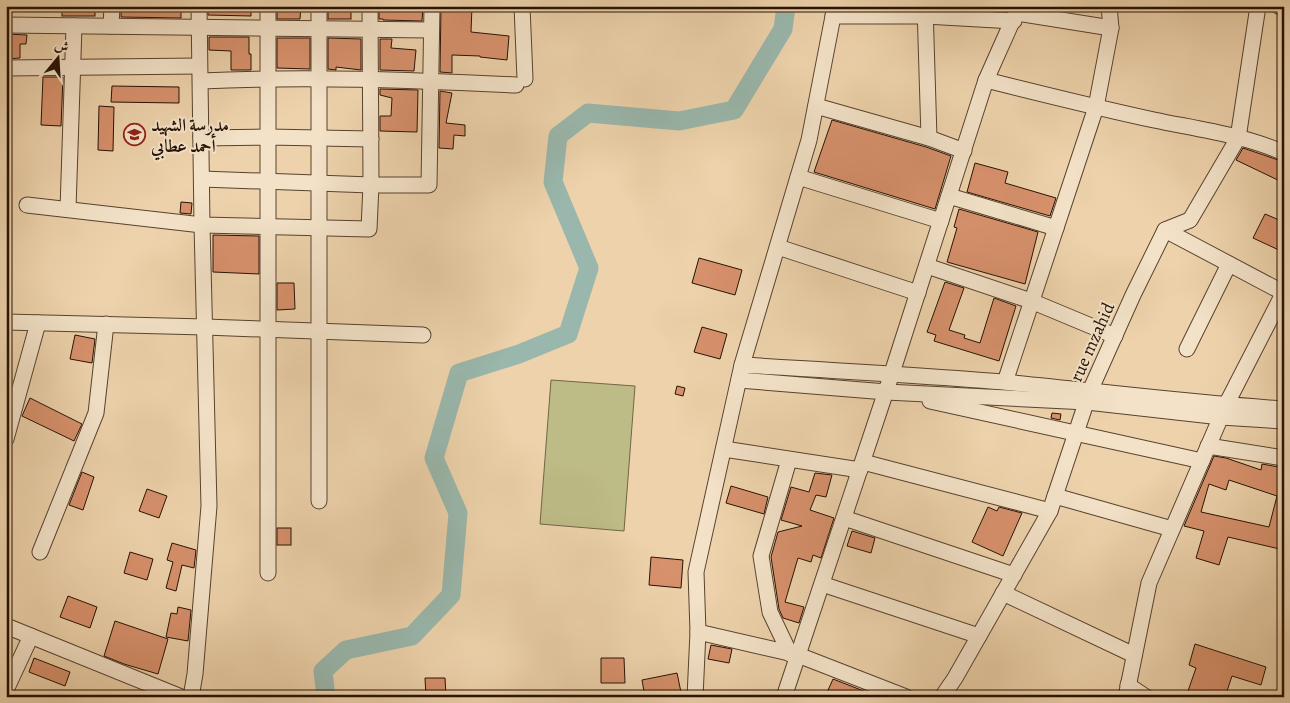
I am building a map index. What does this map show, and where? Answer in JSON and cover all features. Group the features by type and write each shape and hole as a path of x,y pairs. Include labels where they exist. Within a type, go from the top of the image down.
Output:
{"street":[{"path":"111,26 112,6"},
{"path":"191,697 195,674 209,506 199,6"},
{"path":"268,6 268,573"},
{"path":"319,6 319,501"},
{"path":"27,205 202,225 369,229 371,185 370,6"},
{"path":"202,179 371,185 429,185 432,6"},
{"path":"6,68 73,67 268,78 520,82 522,6"},
{"path":"1004,382 1096,107 1111,28 1109,6"},
{"path":"1165,230 1190,220 1238,138 1258,6"},
{"path":"1278,6 1284,8"},
{"path":"695,697 698,632 696,572 741,373 809,140 834,11 1017,13 1111,28"},
{"path":"925,11 929,138"},
{"path":"784,697 794,654 822,584 950,196 986,80 1017,13"},
{"path":"6,25 431,30"},
{"path":"68,209 74,26"},
{"path":"986,80 1096,107 1238,138 1269,146 1284,153"},
{"path":"816,106 929,138 964,151"},
{"path":"201,138 370,139"},
{"path":"798,177 941,221"},
{"path":"950,196 1056,228"},
{"path":"1146,697 1127,691 1149,583 1223,411 1284,293 1165,230"},
{"name":"rue mzahid","path":"942,697 955,678 1050,511 1088,396 1133,295 1165,230"},
{"path":"778,247 918,293"},
{"path":"1187,349 1229,264"},
{"path":"927,266 1032,301 1115,336"},
{"path":"6,322 205,326 423,335"},
{"path":"6,440 38,323"},
{"path":"40,552 96,413 106,324"},
{"path":"741,373 892,373 1004,382 1088,396 1223,411 1284,421"},
{"path":"741,373 886,392 1202,461"},
{"path":"886,392 1088,396"},
{"path":"1223,411 1284,408"},
{"path":"1208,446 1284,458"},
{"path":"724,449 789,460 861,466 1050,511"},
{"path":"789,460 760,556 770,612 794,654"},
{"path":"1055,496 1172,529"},
{"path":"844,518 1014,575"},
{"path":"822,584 979,636"},
{"path":"1004,593 1134,654"},
{"path":"6,626 181,697"},
{"path":"698,632 794,654 906,697"},
{"path":"6,690 31,636"}],"shaded area":[{"path":"551,380 635,386 624,531 540,524"}],"building":[{"path":"62,6 95,6 95,16 62,16"},
{"path":"121,6 181,6 181,18 121,17"},
{"path":"208,6 251,6 251,16 208,15"},
{"path":"277,6 301,6 300,19 277,19"},
{"path":"328,6 351,6 351,19 328,19"},
{"path":"379,6 423,6 422,21 379,19"},
{"path":"441,6 472,6 471,32 509,36 507,60 480,56 452,55 452,73 440,72"},
{"path":"6,34 27,35 26,44 20,44 20,58 6,59"},
{"path":"209,37 249,37 251,70 231,70 231,51 209,50"},
{"path":"277,38 310,38 310,69 277,68"},
{"path":"328,38 361,39 361,70 336,67 336,70 328,69"},
{"path":"380,39 392,39 391,48 416,50 414,71 380,70"},
{"path":"43,77 63,77 61,126 41,125"},
{"path":"112,86 179,87 179,103 111,102"},
{"path":"380,89 418,90 417,132 380,131 380,116 391,116 392,98 380,95"},
{"path":"440,91 452,93 446,123 465,125 465,136 454,135 453,149 439,148"},
{"path":"99,106 114,107 113,151 98,150"},
{"path":"832,120 951,156 935,209 814,172"},
{"path":"1243,148 1284,162 1284,183 1236,160"},
{"path":"975,163 1008,172 1005,183 1056,198 1050,216 967,192"},
{"path":"181,202 192,203 191,214 180,213"},
{"path":"959,209 1038,232 1025,284 947,262 957,228 954,227"},
{"path":"1265,214 1284,222 1284,244 1281,251 1253,238"},
{"path":"213,235 259,236 259,274 213,272"},
{"path":"699,258 742,270 735,295 692,283"},
{"path":"945,282 964,288 949,330 965,335 964,338 980,343 994,298 1016,306 999,361 934,341 936,335 927,332"},
{"path":"277,283 294,283 295,309 277,310"},
{"path":"702,327 727,334 720,359 694,352"},
{"path":"75,335 95,339 92,363 70,359"},
{"path":"677,386 685,388 683,396 675,394"},
{"path":"30,398 82,424 74,441 22,416"},
{"path":"1052,413 1061,414 1060,420 1051,418"},
{"path":"1214,456 1226,458 1261,470 1262,464 1284,468 1284,550 1228,537 1219,565 1196,558 1204,531 1184,526","holes":["1229,480 1277,496 1269,527 1201,512 1209,484 1226,490"]},
{"path":"82,472 94,477 83,510 69,505"},
{"path":"815,473 832,475 826,497 816,495 810,510 834,518 821,558 813,555 811,562 798,558 785,602 804,607 799,623 783,618 779,609 771,557 778,532 802,526 781,520 791,487 809,492"},
{"path":"731,486 768,497 764,514 726,503"},
{"path":"147,489 167,496 159,518 139,511"},
{"path":"988,507 997,511 999,507 1022,513 1003,556 972,542"},
{"path":"277,528 291,528 291,545 277,545"},
{"path":"852,531 875,538 871,553 847,546"},
{"path":"172,543 196,550 194,568 182,565 176,591 166,588 173,562 167,560"},
{"path":"130,552 153,559 147,580 124,573"},
{"path":"651,557 683,560 681,588 649,585"},
{"path":"68,596 97,607 90,628 60,617"},
{"path":"178,607 191,610 188,641 166,637 171,613 177,614"},
{"path":"115,621 168,639 158,674 104,656"},
{"path":"1195,644 1266,667 1261,685 1232,676 1225,697 1205,697 1188,691 1196,668 1189,665"},
{"path":"711,645 732,649 729,663 708,659"},
{"path":"34,658 70,672 65,686 29,672"},
{"path":"601,658 624,658 625,683 601,683"},
{"path":"677,673 682,697 645,697 642,680"},
{"path":"425,678 445,678 446,697 426,697"},
{"path":"833,679 879,697 825,697"}],"waterway":[{"path":"326,697 323,671 346,650 412,636 451,595 458,513 434,458 459,373 519,354 568,334 589,268 553,182 558,136 588,113 679,121 734,110 783,29 786,6"}],"place":[{"name":"مدرسة الشهيد أحمد عطابي","path":"135,135"}]}
